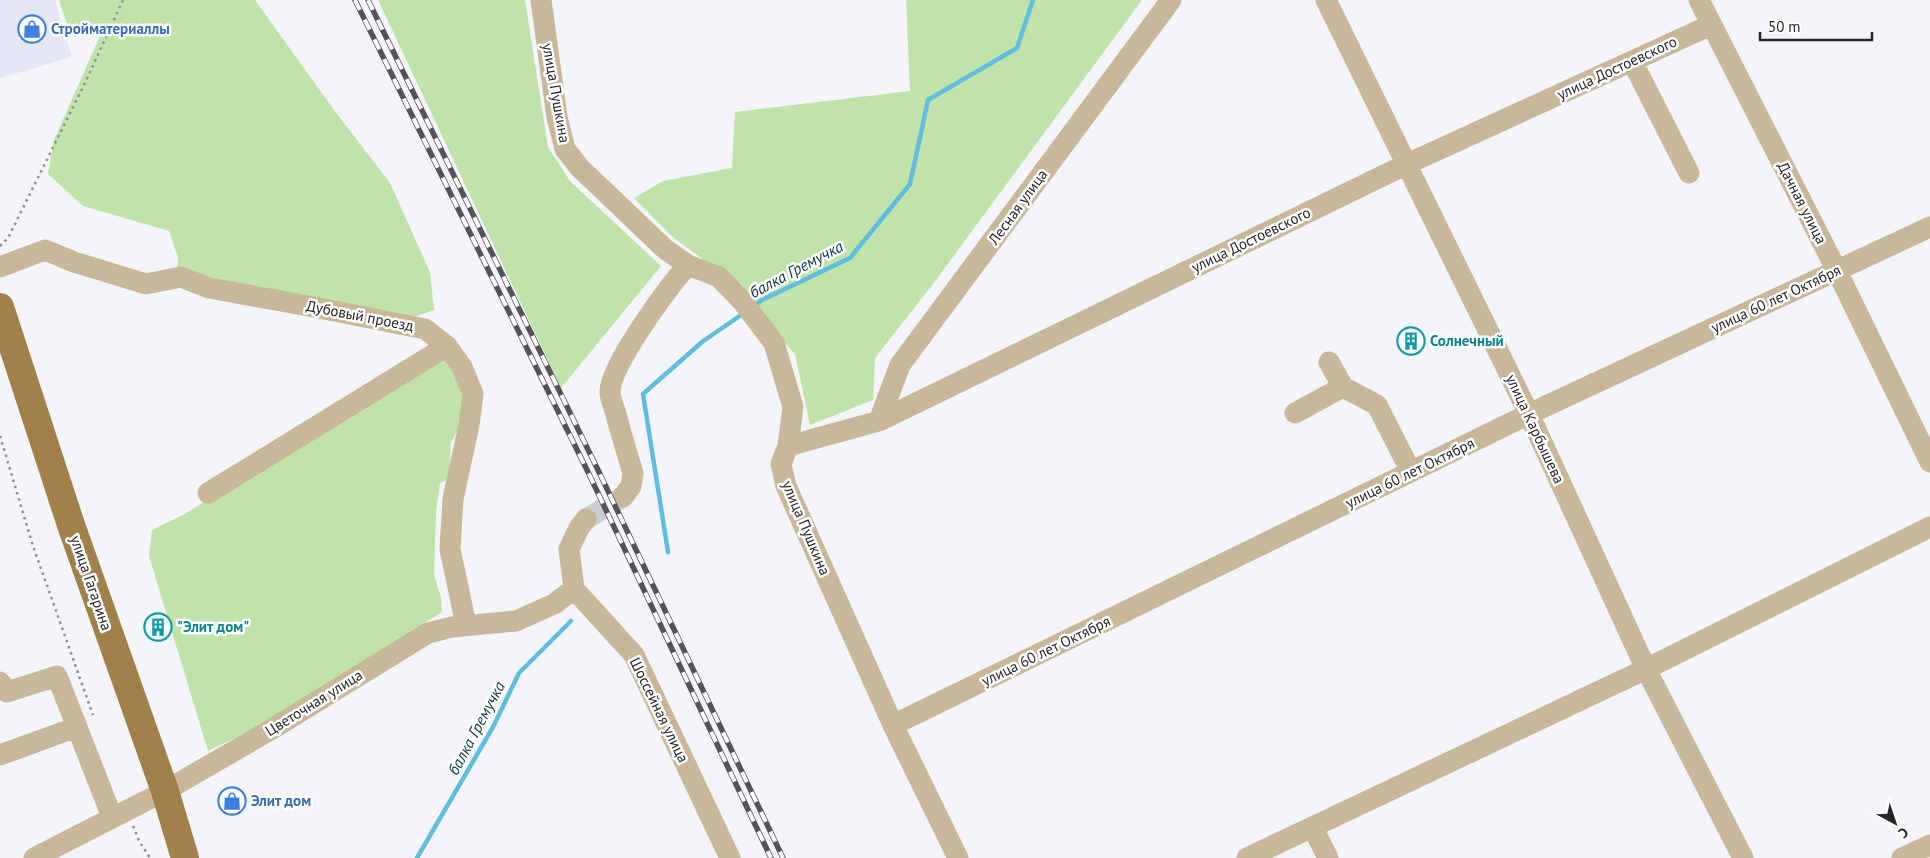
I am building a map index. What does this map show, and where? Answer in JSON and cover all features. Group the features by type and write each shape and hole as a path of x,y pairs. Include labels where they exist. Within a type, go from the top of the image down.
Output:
{"main road":[{"name":"улица Гагарина","path":"0,307 71,525 165,791 185,858"}],"street":[{"name":"улица Пушкина","path":"542,0 557,117 565,149 580,168 665,249 688,265 719,277 748,309 774,343 793,407 788,446 781,464 786,486 893,725 958,858"},
{"name":"Лесная улица","path":"879,421 900,365 1170,0"},
{"name":"улица Карбышева","path":"1326,0 1405,165 1529,414 1646,669 1743,858"},
{"name":"Дачная улица","path":"1699,0 1837,271 1930,462"},
{"name":"улица Достоевского","path":"788,446 879,421 1405,165 1711,25"},
{"path":"1632,61 1689,173"},
{"name":"улица 60 лет Октября","path":"893,725 1529,414 1930,227"},
{"name":"Дубовый проезд","path":"0,267 45,250 74,262 146,284 181,277 209,288 314,306 425,329 447,346"},
{"path":"623,497 631,486 633,473 610,392 612,378 648,318 677,277 688,265"},
{"path":"208,493 447,346 462,367 474,394 453,499 450,549 466,625"},
{"path":"1330,362 1343,387 1376,405 1411,472"},
{"path":"1295,413 1343,387"},
{"path":"574,589 569,549 576,532 586,519"},
{"path":"1247,858 1646,669 1930,527"},
{"name":"Цветочная улица","path":"34,858 165,791 272,729 428,633 466,625 516,621 554,604 574,589"},
{"name":"Шоссейная улица","path":"574,589 634,655 730,858"},
{"path":"0,682 7,692 57,676 85,722 119,814"},
{"path":"0,755 85,722"},
{"path":"1313,828 1328,858"},
{"path":"1902,858 1930,845"}],"path":[{"path":"0,246 8,238 85,83 123,0"},
{"path":"0,436 85,722"},
{"path":"119,814 150,858"}],"shaded area":[{"name":"Стройматериаллы","path":"0,0 55,0 72,57 0,78"}],"green space":[{"path":"59,0 255,0 334,110 390,183 430,272 434,310 408,319 177,272 178,257 169,231 83,206 48,174 54,140 104,27 67,24"},
{"path":"378,0 525,0 548,147 570,181 661,266 561,388"},
{"path":"906,0 1142,0 936,280 875,358 873,400 810,425 795,354 720,272 674,238 634,198 663,181 732,168 735,112 910,91"},
{"path":"446,360 456,377 467,411 451,443 449,479 440,483 436,512 434,575 441,597 442,612 266,723 208,751 149,556 152,530 183,515 426,364"}],"waterway":[{"name":"балка Гремучка","path":"753,307 762,300 850,258 910,184 928,100 1017,48 1033,0"},
{"name":"балка Гремучка","path":"668,552 643,394 702,342 744,313"},
{"name":"балка Гремучка","path":"417,858 493,727 519,673 571,621"}],"tunnel":[{"path":"586,519 623,497"}],"railway":[{"path":"355,0 588,472 771,858"},
{"path":"368,0 598,470 783,858"}],"place":[{"name":"Стройматериаллы","path":"32,29"},
{"name":"Солнечный","path":"1411,341"},
{"name":"\"Элит дом\"","path":"158,627"},
{"name":"Элит дом","path":"232,801"}]}
